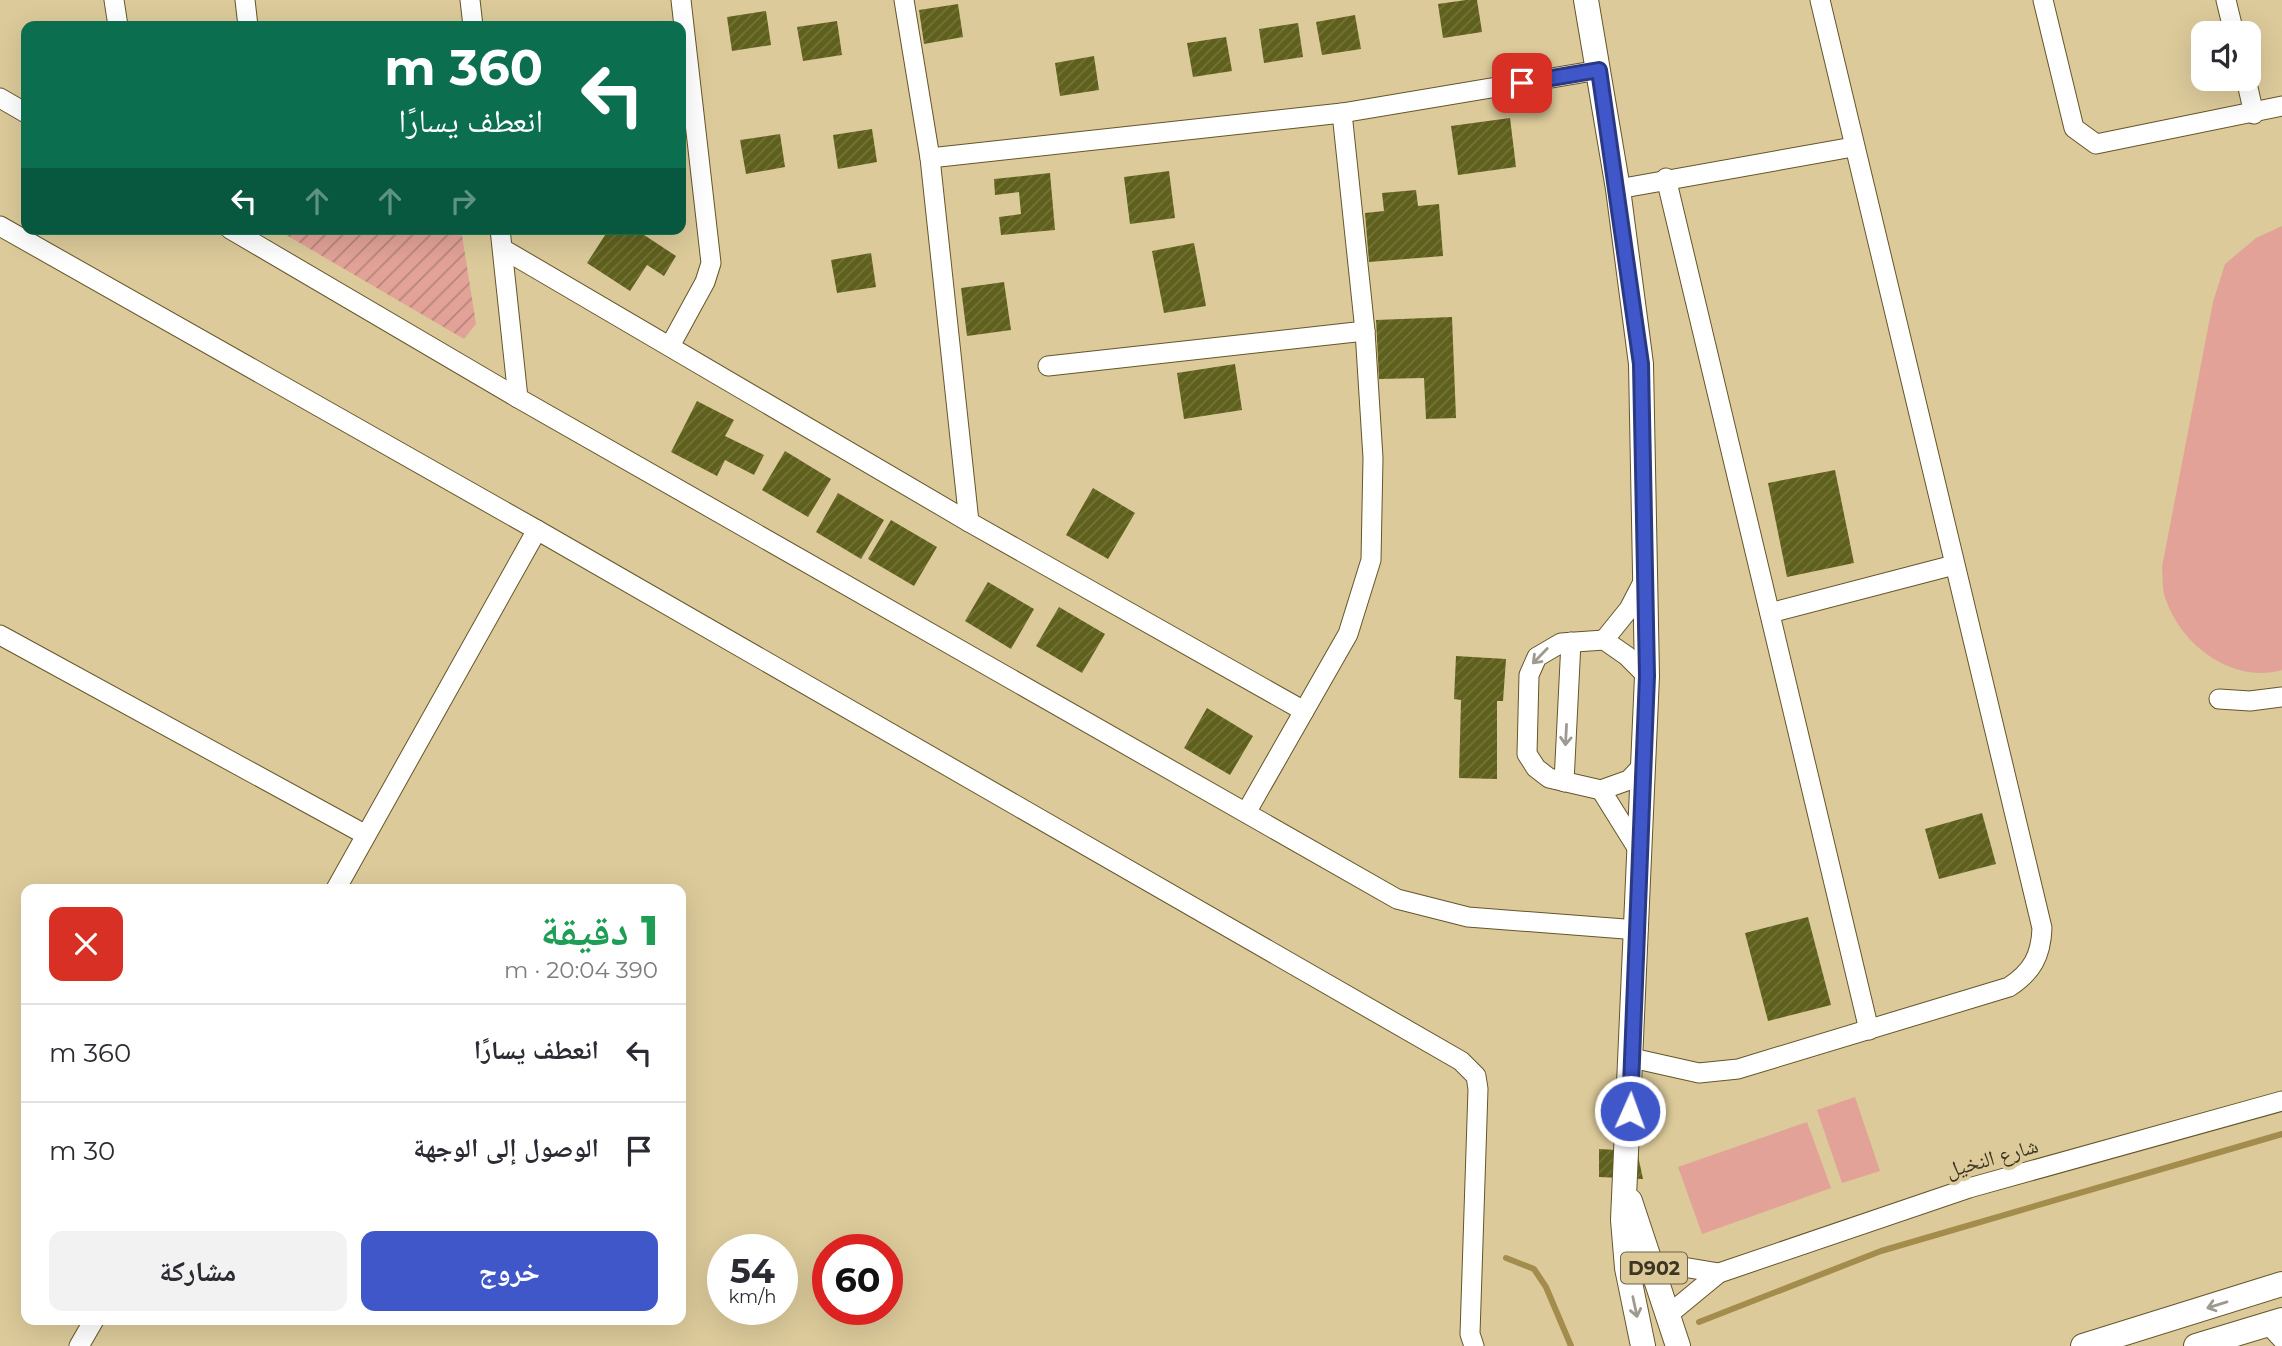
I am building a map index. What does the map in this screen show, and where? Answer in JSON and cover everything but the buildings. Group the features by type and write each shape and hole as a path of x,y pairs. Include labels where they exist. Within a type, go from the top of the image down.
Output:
{"main road":[{"name":"D902","path":"1586,0 1618,189 1641,364 1647,676 1627,1191 1623,1220 1627,1268 1643,1346"},
{"name":"D902","path":"1627,1191 1653,1262 1678,1346"},
{"path":"1627,1268 1653,1262"},
{"path":"2083,1346 2282,1284"},
{"path":"2196,1346 2277,1328"}],"street":[{"path":"114,0 117,21"},
{"path":"245,0 247,21"},
{"path":"470,0 472,21"},
{"path":"681,0 683,21"},
{"path":"904,0 930,158 969,522"},
{"path":"1632,1058 1699,1073 1720,1073 2009,987 2024,978 2036,961 2042,946 2042,928 1853,147 1820,0"},
{"path":"2043,0 2074,128 2096,144 2254,114 2282,106"},
{"path":"2226,0 2231,21"},
{"path":"670,346 705,282 711,263 686,44"},
{"path":"930,158 1342,113 1599,70"},
{"path":"2249,91 2254,114"},
{"path":"0,98 21,110"},
{"path":"1247,811 1348,634 1371,559 1373,458 1366,331 1342,113"},
{"path":"1618,189 1666,178 1853,147"},
{"path":"1666,178 1869,1030"},
{"path":"0,226 537,530 1469,1068 1476,1076 1478,1089 1471,1334 1474,1346"},
{"path":"240,235 517,398 1247,811 1397,899 1431,910 1468,917 1638,930"},
{"path":"501,239 670,346 969,522 1304,711"},
{"path":"501,239 517,398"},
{"path":"1048,366 1366,331"},
{"path":"339,884 537,530"},
{"path":"1770,613 1954,565"},
{"path":"1604,639 1629,609 1647,573"},
{"path":"0,635 366,835"},
{"path":"1643,765 1629,780 1601,790 1549,778 1536,768 1525,746 1531,666 1552,646 1604,639 1627,656 1647,676"},
{"path":"1564,782 1571,642"},
{"path":"2219,699 2250,701 2282,697"},
{"path":"1601,790 1639,852"},
{"name":"شارع النخيل","path":"1668,1315 1719,1273 1969,1188 2282,1101"},
{"name":"شارع النخيل","path":"1653,1262 1719,1273"},
{"path":"79,1346 91,1325"}],"shaded area":[{"path":"2282,226 2282,670 2264,673 2228,666 2197,646 2184,632 2166,600 2162,567 2213,302 2225,264 2256,238"},
{"path":"286,235 462,235 476,324 464,339"},
{"path":"1855,1097 1880,1171 1842,1183 1817,1110"},
{"path":"1807,1122 1831,1188 1702,1234 1678,1167"}],"waterway":[{"path":"1699,1322 1881,1251 2282,1134"},
{"path":"1506,1258 1534,1269 1546,1287 1571,1346"}],"route":[{"path":"1522,83 1599,70 1641,364 1647,676 1630,1111"}]}
